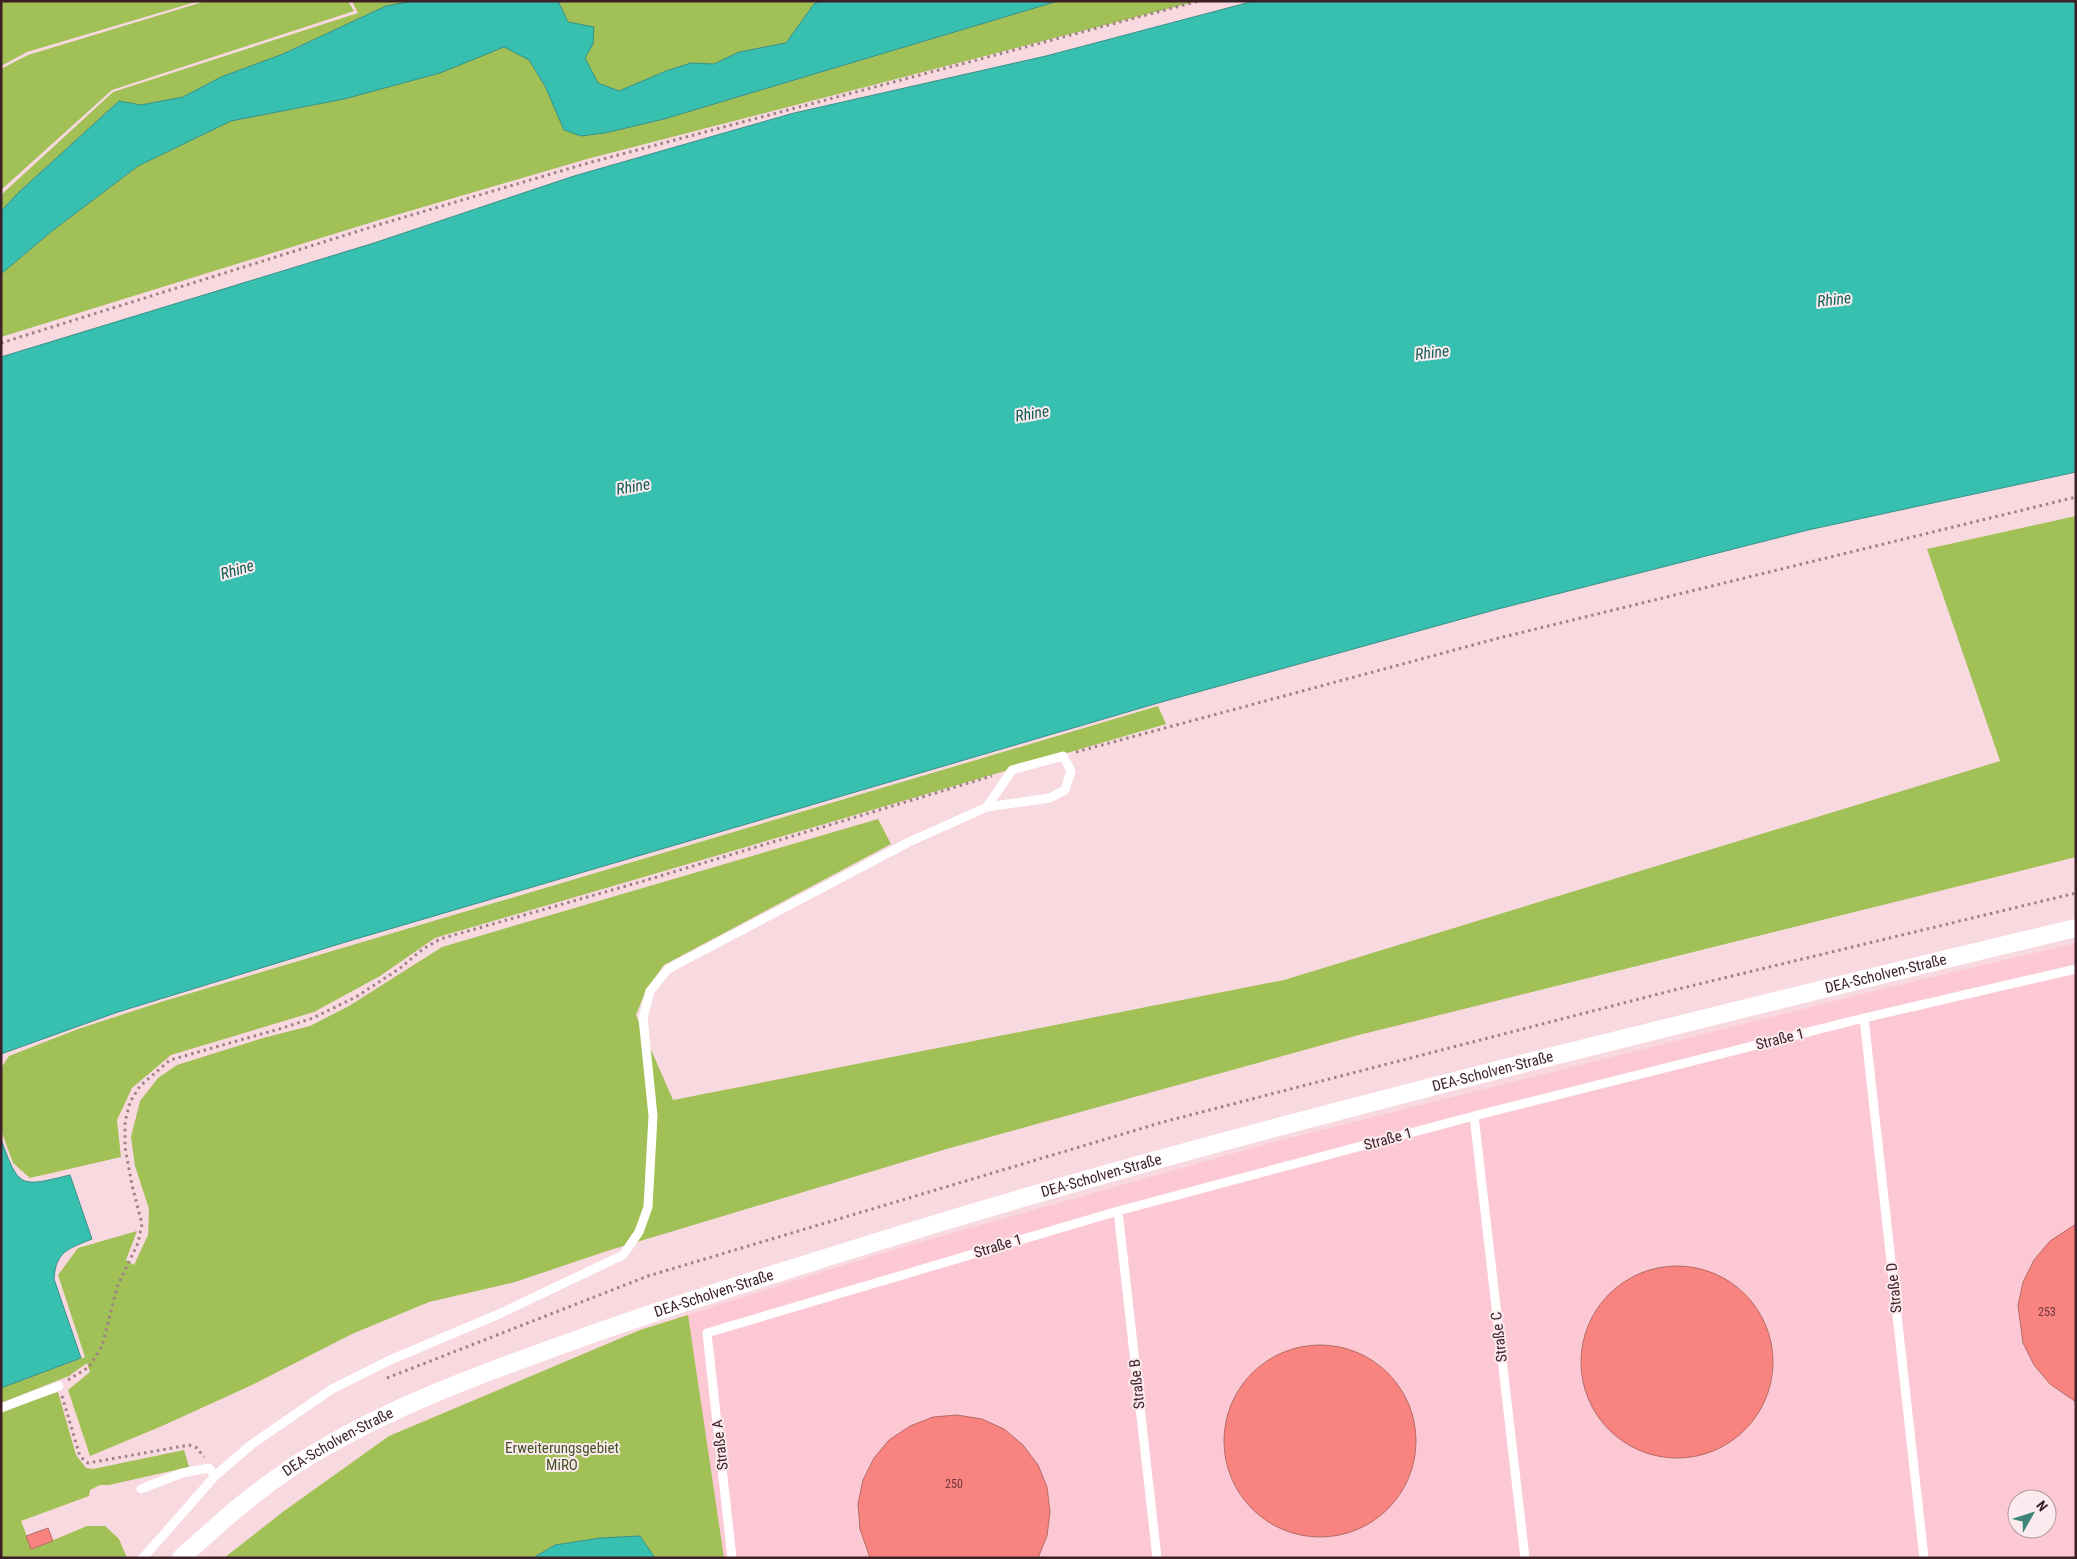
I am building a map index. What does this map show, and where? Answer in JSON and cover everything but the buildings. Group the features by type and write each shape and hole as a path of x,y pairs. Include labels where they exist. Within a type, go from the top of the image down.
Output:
{"street":[{"name":"DEA-Scholven-Straße","path":"181,1558 234,1510 269,1482 325,1446 400,1408 464,1380 645,1314 972,1212 1177,1154 1450,1082 1948,957 2076,928"}],"lane":[{"path":"143,1558 212,1472 332,1388 390,1360 499,1314 623,1255 639,1232 648,1208 653,1116 643,1018 650,991 668,969 909,842 987,807 1050,798 1065,790 1071,771 1063,756 1012,770 987,807"},
{"name":"Straße 1","path":"706,1333 1118,1211 1474,1116 1864,1018 2076,969"},
{"name":"Straße D","path":"1864,1018 1924,1558"},
{"name":"Straße C","path":"1474,1116 1525,1558"},
{"name":"Straße B","path":"1118,1211 1157,1558"},
{"name":"Straße A","path":"706,1333 732,1558"},
{"path":"1,1408 60,1386"},
{"path":"141,1489 182,1473 212,1472"}],"path":[{"path":"1,343 381,224 588,163 1199,1"},
{"path":"1063,756 1498,638 2076,496"},
{"path":"212,1472 202,1453 197,1448 189,1445 88,1463 79,1453 60,1386 89,1367 102,1346 117,1286 138,1243 142,1224 125,1147 125,1122 130,1102 140,1086 170,1060 279,1030 313,1018 356,997 440,939 640,882 1012,770"},
{"path":"384,1380 648,1276 1163,1122 1670,991 2076,893"}],"shaded area":[{"path":"2076,943 2076,1558 656,1558 640,1330 879,1254 1270,1143 1862,994"}],"green space":[{"path":"1,1 199,1 27,52 1,66"},
{"path":"206,1 348,1 354,11 112,90 1,190 1,69 28,55"},
{"path":"352,1 413,1 386,6 283,54 221,77 183,97 141,105 119,101 18,193 1,211 1,195 113,92 358,13"},
{"path":"558,1 822,1 814,4 786,43 739,52 714,64 691,63 666,71 619,91 598,83 584,58 593,44 579,25 568,22"},
{"path":"1058,1 1198,1 587,159 379,220 1,337 1,274 52,231 138,166 231,121 344,99 440,73 505,46 529,60 545,86 564,129 581,136 606,133 664,119"},
{"path":"2076,516 2076,857 1355,1036 943,1150 607,1251 515,1282 429,1302 352,1334 252,1385 90,1456 68,1390 90,1372 87,1363 69,1376 1,1403 1,1388 85,1357 58,1275 78,1248 137,1231 126,1260 134,1265 148,1235 149,1209 135,1166 131,1137 140,1101 158,1078 177,1065 263,1038 310,1026 349,1006 442,947 878,819 891,844 664,965 646,990 636,1015 673,1100 1284,980 2000,761 1927,549"},
{"path":"1158,706 1166,724 435,938 380,976 314,1012 171,1055 132,1088 117,1120 121,1157 30,1178 13,1163 1,1130 1,1068 9,1056 78,1029 164,1001"},
{"name":"Erweiterungsgebiet MiRO","path":"688,1315 724,1558 655,1558 640,1536 600,1538 555,1545 533,1558 224,1558 284,1511 389,1436 640,1330"},
{"path":"58,1392 76,1455 86,1468 93,1469 184,1450 189,1467 109,1485 100,1485 90,1490 89,1496 21,1521 32,1549 87,1526 105,1526 119,1539 127,1558 1,1558 1,1411"}],"water":[{"path":"413,1 558,1 568,22 594,27 593,44 585,58 598,83 619,91 666,71 691,63 714,64 739,52 786,43 814,4 822,1 1058,1 664,119 605,133 581,136 564,130 545,86 529,60 504,47 440,73 344,99 231,121 138,166 52,231 1,274 1,211 18,193 119,101 141,105 183,97 221,77 283,54 386,6"},
{"name":"Rhine","path":"1254,1 2076,1 2076,472 1808,530 1498,609 1158,703 349,941 118,1012 1,1054 1,357 374,243 574,176 794,113 1046,56"},
{"path":"1,1139 12,1167 23,1180 31,1182 41,1181 70,1175 92,1239 65,1252 57,1262 54,1279 81,1358 1,1388"},
{"path":"640,1536 655,1558 533,1558 555,1545 600,1538"}]}
